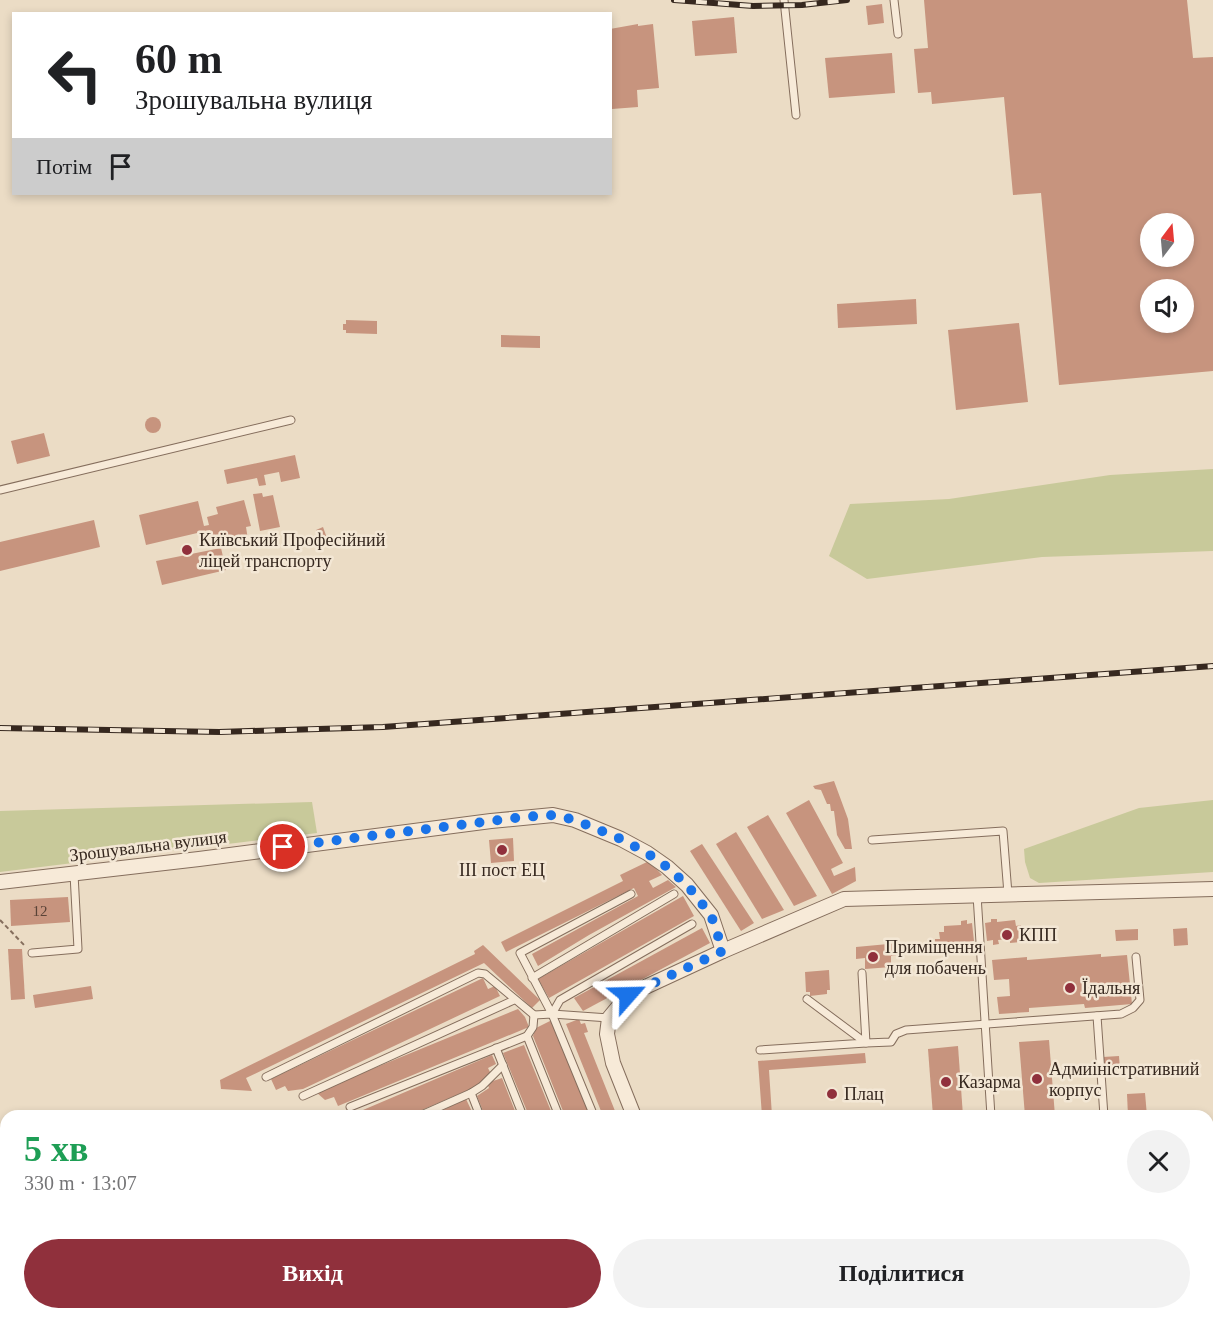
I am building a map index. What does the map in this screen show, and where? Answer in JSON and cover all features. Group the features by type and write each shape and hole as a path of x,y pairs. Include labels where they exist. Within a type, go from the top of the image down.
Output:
{"street":[{"name":"Зрошувальна вулиця","path":"0,882 554,815 575,820 621,839 667,867 687,885 711,915 723,951"},
{"path":"632,1110 613,1063 607,1034 609,1018 628,995 844,899 1213,890"}],"lane":[{"path":"784,0 796,115"},
{"path":"894,0 898,34"},
{"path":"0,490 291,420"},
{"path":"872,840 1003,831 1008,894"},
{"path":"32,953 78,949 74,874"},
{"path":"592,1110 552,1014 520,952 631,894"},
{"path":"532,978 674,894"},
{"path":"977,895 991,1110"},
{"path":"552,1014 560,1000 692,924"},
{"path":"760,1050 891,1042 896,1034 906,1030 1120,1014 1133,1008 1140,1000 1136,957"},
{"path":"266,1077 478,973 485,974 534,1015 609,1018"},
{"path":"862,973 866,1043"},
{"path":"807,999 866,1043"},
{"path":"303,1096 514,1000"},
{"path":"350,1107 527,1036 533,1027 534,1015"},
{"path":"1097,1016 1104,1110"},
{"path":"527,1036 557,1110"},
{"path":"496,1048 521,1110"},
{"path":"433,1110 482,1086 503,1065"},
{"path":"471,1093 478,1110"}],"path":[{"path":"0,920 32,953"}],"green space":[{"path":"1213,469 1213,551 1042,557 867,579 829,556 850,504 949,499 1110,475"},
{"path":"1213,800 1213,872 1039,883 1030,878 1024,849 1139,808"},
{"path":"312,802 317,833 0,872 0,811"}],"building":[{"path":"924,0 1187,0 1193,58 1213,57 1213,371 1059,385 1041,193 1013,195 1004,97 932,104 931,92 918,93 914,49 928,48"},
{"path":"882,4 884,23 868,25 866,6"},
{"path":"734,17 737,53 695,56 692,21"},
{"path":"653,24 659,88 637,90 638,107 612,109 612,29"},
{"path":"892,53 895,93 829,98 825,58"},
{"path":"916,299 917,324 838,328 837,304"},
{"path":"346,320 377,321 377,334 346,333 346,330 343,330 343,324 346,324"},
{"path":"1019,323 1028,402 956,410 948,330"},
{"path":"501,335 540,336 540,348 501,347"},
{"path":"153,417 159,419 161,425 159,431 153,433 147,431 145,425 147,419"},
{"path":"44,433 50,456 17,464 11,441"},
{"path":"295,455 300,478 281,482 279,472 264,475 266,485 259,486 257,478 227,484 224,470"},
{"path":"262,493 263,497 273,495 280,527 260,531 253,494"},
{"path":"244,500 251,526 246,527 248,540 226,545 224,538 212,541 210,530 146,545 139,515 198,501 204,526 209,525 207,517 218,514 216,507"},
{"path":"94,520 100,547 0,571 0,542"},
{"path":"323,527 328,541 317,545 314,538 318,537 316,530"},
{"path":"221,548 226,570 162,585 156,561"},
{"path":"834,781 848,819 852,849 845,849 837,835 834,811 831,811 830,804 827,804 821,790 813,786"},
{"path":"809,800 843,863 831,869 834,876 855,867 856,881 832,894 786,813"},
{"path":"768,815 817,896 794,906 747,827"},
{"path":"736,832 784,910 762,919 716,844"},
{"name":"III пост ЕЦ","path":"513,838 514,861 491,863 489,840"},
{"path":"702,844 754,923 741,931 690,851"},
{"path":"649,861 662,875 649,881 653,888 668,880 676,887 538,966 532,954 638,896 634,888 506,952 501,942 623,881 620,875"},
{"path":"683,896 694,916 549,998 538,979"},
{"path":"68,897 70,922 11,926 10,900"},
{"name":"КПП","path":"991,919 997,919 997,922 1015,920 1016,926 1021,925 1022,931 1027,930 1029,941 1010,943 1010,939 998,940 999,944 993,945 993,940 987,941 985,923 991,922"},
{"name":"КПП","path":"967,920 967,924 972,923 974,941 968,942 969,946 962,947 961,942 935,947 935,939 940,939 939,932 944,932 944,926 961,925 961,921"},
{"path":"702,928 710,943 583,1011 574,998"},
{"path":"1187,928 1188,945 1174,946 1173,929"},
{"path":"1138,929 1138,940 1116,941 1115,930"},
{"name":"Приміщення для побачень","path":"899,943 900,955 891,956 891,967 865,969 865,958 856,959 856,947"},
{"path":"483,945 540,1000 532,1008 484,963 246,1078 252,1091 221,1089 220,1080 475,954 474,951"},
{"path":"8,949 22,949 25,999 11,1000"},
{"name":"Їдальня","path":"1101,954 1101,957 1127,955 1132,1004 1085,1008 1084,1004 1029,1008 1029,1012 999,1014 997,997 1010,996 1009,979 994,980 992,960 1027,957 1027,960"},
{"path":"829,970 830,990 827,990 827,994 810,996 810,992 806,992 805,972"},
{"path":"483,978 488,989 495,986 500,996 303,1089 288,1091 285,1086 276,1090 271,1079"},
{"path":"91,986 93,999 35,1008 33,995"},
{"path":"518,1009 525,1017 529,1027 338,1106 334,1097 325,1100 316,1092"},
{"path":"579,1019 581,1024 585,1023 588,1032 584,1033 615,1110 601,1110 566,1024"},
{"path":"552,1020 589,1110 563,1110 533,1036 536,1028"},
{"name":"Адмиіністративний корпус","path":"1049,1040 1055,1110 1025,1110 1019,1042"},
{"path":"524,1045 551,1110 527,1110 503,1053"},
{"name":"Казарма","path":"958,1046 963,1110 933,1110 928,1049"},
{"path":"865,1053 866,1063 769,1070 772,1110 762,1110 758,1061"},
{"path":"492,1055 496,1064 488,1068 491,1074 480,1085 422,1110 363,1110"},
{"path":"1119,1056 1120,1070 1104,1071 1103,1057"},
{"path":"502,1078 515,1110 483,1110 477,1096 489,1088 487,1083"},
{"path":"1145,1093 1146,1110 1128,1110 1127,1094"},
{"path":"466,1099 471,1110 443,1110"}],"railway":[{"path":"674,0 753,6 802,5 847,0"},
{"path":"0,728 219,732 383,727 1213,666"}],"place":[{"name":"Київський Професійний ліцей транспорту","path":"187,550"},
{"name":"III пост ЕЦ","path":"502,850"},
{"name":"КПП","path":"1007,935"},
{"name":"Приміщення для побачень","path":"873,957"},
{"name":"Їдальня","path":"1070,988"},
{"name":"Адмиіністративний корпус","path":"1037,1079"},
{"name":"Казарма","path":"946,1082"},
{"name":"Плац","path":"832,1094"}],"route":[{"path":"283,847 554,815 601,830 647,853 687,885 711,915 723,951 628,995"}]}
